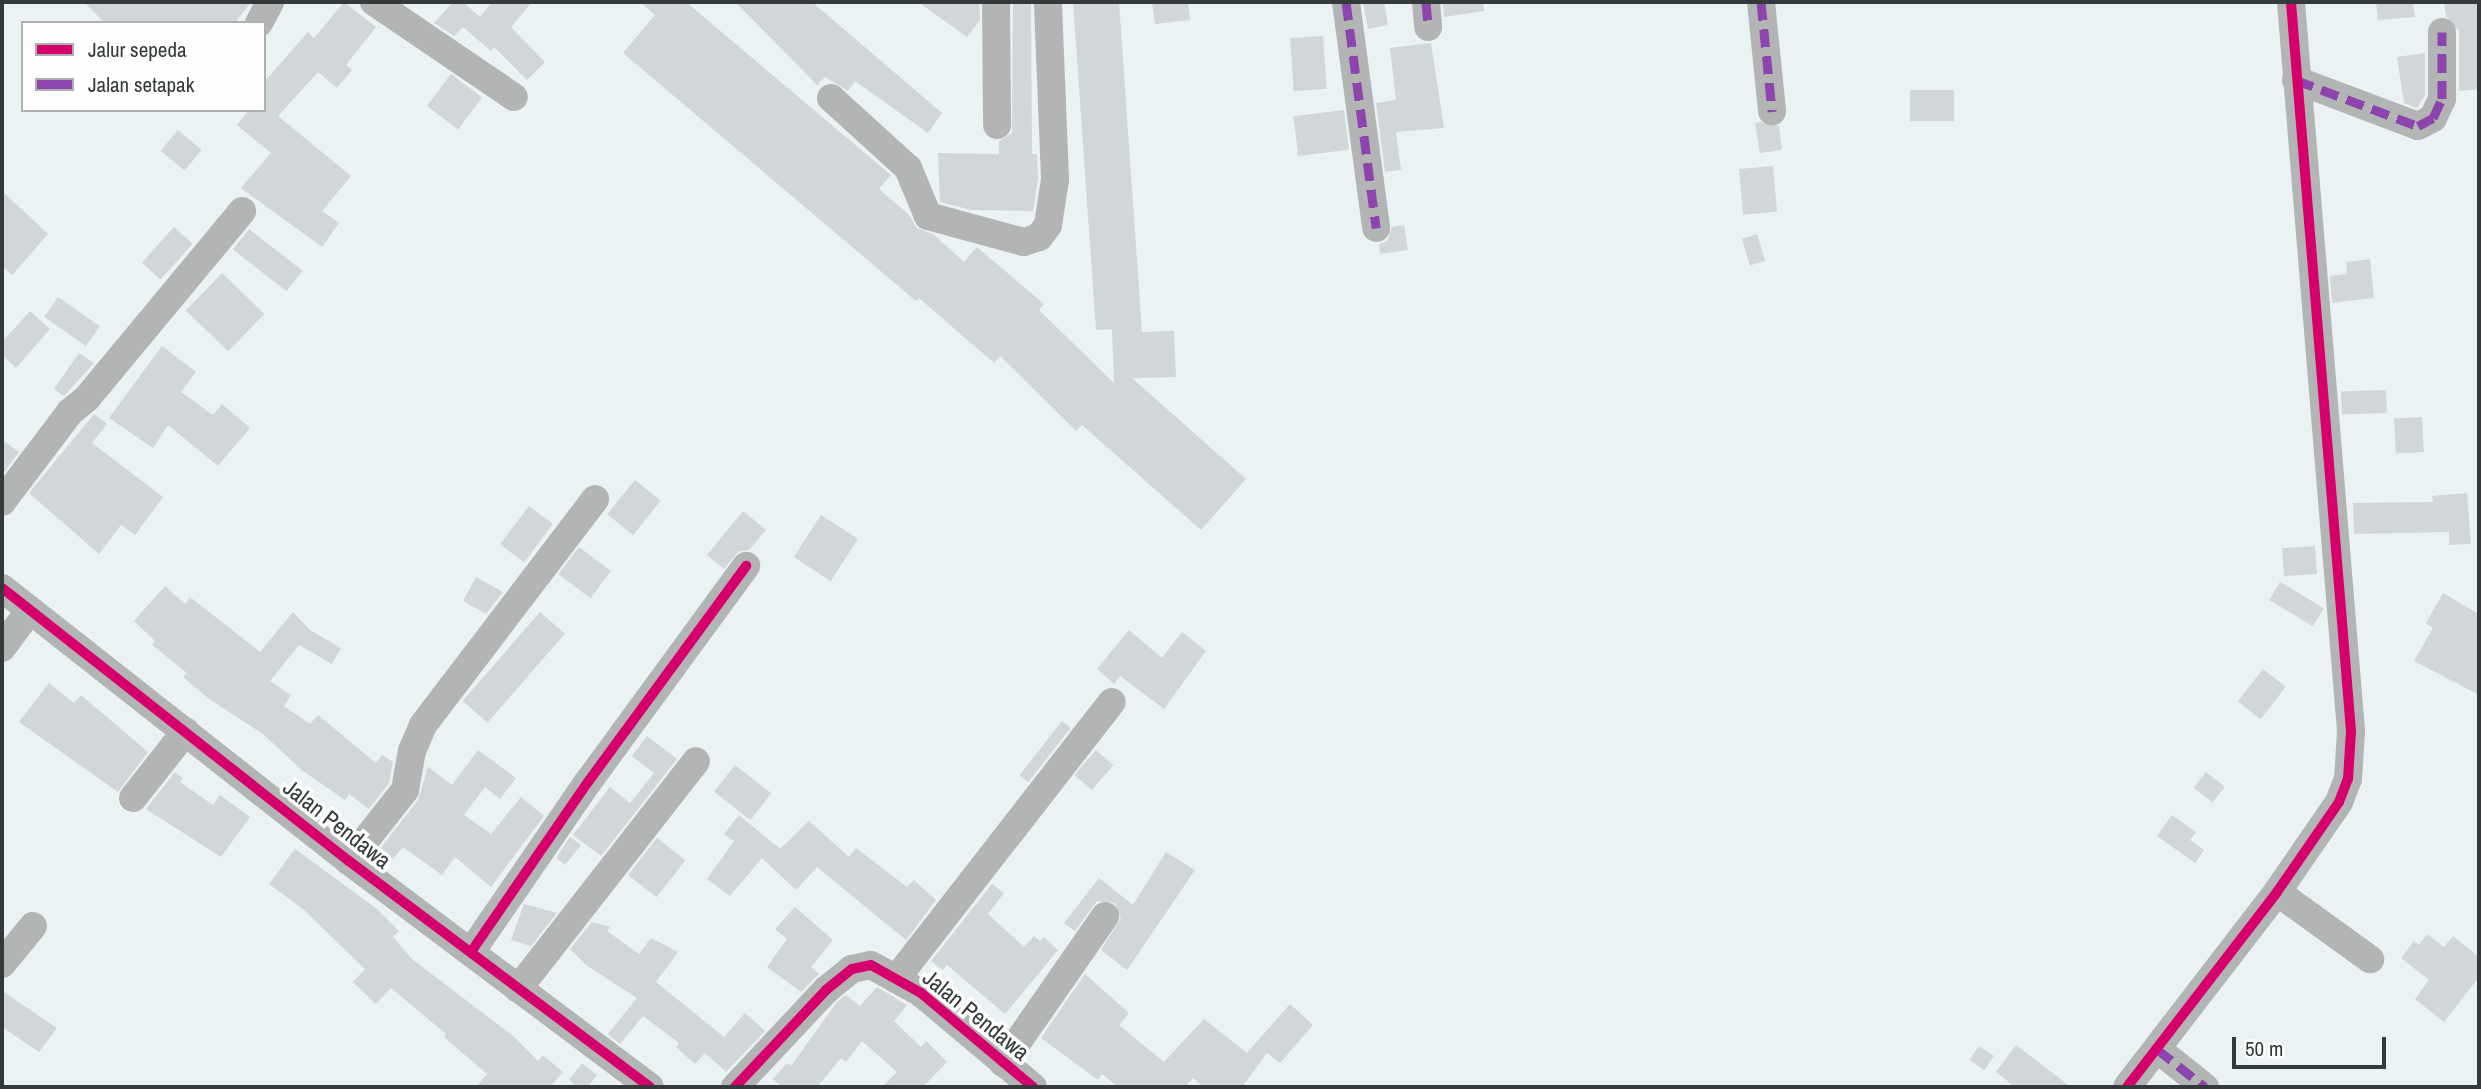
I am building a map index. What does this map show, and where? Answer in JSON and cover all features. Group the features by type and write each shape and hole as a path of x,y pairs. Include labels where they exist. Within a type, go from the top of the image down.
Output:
{"street":[{"path":"260,21 270,2"},
{"path":"374,2 514,97"},
{"path":"996,2 997,125"},
{"path":"831,98 908,168 928,216 1024,242 1039,237 1048,225 1055,179 1048,2"},
{"path":"1346,2 1376,228"},
{"path":"1761,2 1772,111"},
{"path":"2127,1087 2277,892 2339,802 2351,757 2291,2"},
{"path":"2296,80 2418,126 2433,118 2442,99 2442,32"},
{"path":"2,502 70,411 87,398 242,211"},
{"path":"349,861 405,790 412,751 423,725 595,499"},
{"path":"471,952 588,782 746,566"},
{"name":"Jalan Pendawa","path":"2,588 349,861 650,1087"},
{"path":"2,648 30,610"},
{"path":"896,979 1112,702"},
{"path":"133,798 186,731"},
{"path":"519,989 696,761"},
{"path":"2277,892 2370,959"},
{"path":"1003,1063 1105,916"},
{"path":"2,964 33,926"},
{"name":"Jalan Pendawa","path":"735,1087 826,990 852,969 871,965 921,993 1033,1087"},
{"path":"2157,1049 2205,1087"}],"building":[{"path":"84,2 251,2 237,21 103,21"},
{"path":"344,2 376,27 346,65 352,70 337,88 318,72 278,116 351,176 322,211 339,223 322,247 241,188 271,153 237,125 247,112 266,112 266,80 308,32 314,38"},
{"path":"453,2 463,2 480,17 492,2 532,2 511,27 545,62 527,80 494,47 491,51 463,27 454,36 434,23"},
{"path":"640,2 686,2 891,175 879,189 909,215 917,228 933,234 964,262 977,247 1044,304 1039,310 1114,383 1112,329 1096,330 1073,2 1119,2 1142,332 1174,331 1176,377 1132,378 1246,479 1201,530 1082,425 1076,431 1000,356 994,363 919,298 916,301 623,53 655,15"},
{"path":"735,2 812,2 942,113 928,133 855,81 848,91 825,77 817,85"},
{"path":"918,2 979,2 980,20 967,37"},
{"path":"1013,2 1031,2 1032,154 1037,154 1038,178 1033,211 971,210 940,202 938,153 999,154 999,141 1012,133"},
{"path":"1188,2 1190,20 1155,24 1152,3"},
{"path":"1363,2 1384,2 1388,25 1368,29"},
{"path":"1443,2 1483,2 1484,11 1444,17"},
{"path":"2376,2 2413,2 2415,17 2378,20"},
{"path":"2444,2 2479,2 2479,89 2459,91 2459,31 2446,16"},
{"path":"1323,36 1327,89 1294,91 1290,38"},
{"path":"1431,43 1444,128 1396,132 1401,170 1385,172 1376,103 1396,100 1390,48"},
{"path":"2425,53 2425,95 2417,108 2404,103 2397,57"},
{"path":"451,74 482,97 458,129 427,106"},
{"path":"1910,90 1954,90 1954,121 1910,121"},
{"path":"1344,110 1349,150 1298,156 1293,116"},
{"path":"1755,123 1779,126 1782,150 1760,153"},
{"path":"178,130 202,150 184,171 161,151"},
{"path":"1773,166 1777,212 1743,215 1739,169"},
{"path":"2,191 48,234 12,275 2,266"},
{"path":"1404,225 1408,250 1380,254 1379,244 1387,241 1392,227"},
{"path":"174,227 193,244 160,279 142,263"},
{"path":"249,229 303,271 287,291 233,249"},
{"path":"1757,234 1765,261 1750,265 1742,239"},
{"path":"2370,259 2374,298 2332,303 2330,276 2347,274 2346,262"},
{"path":"222,273 264,314 228,351 186,310"},
{"path":"58,297 100,326 86,346 44,317"},
{"path":"30,311 50,329 16,368 2,355 2,342"},
{"path":"162,346 196,372 181,392 213,415 222,404 250,428 218,466 168,425 153,448 109,418"},
{"path":"79,353 94,363 64,396 54,389"},
{"path":"2386,390 2387,413 2342,415 2341,392"},
{"path":"94,414 107,424 92,443 163,497 135,535 121,525 99,554 29,493"},
{"path":"2422,417 2424,452 2396,453 2394,418"},
{"path":"2,440 19,452 2,475"},
{"path":"635,480 661,501 633,535 607,514"},
{"path":"2467,493 2471,544 2449,545 2449,532 2354,534 2353,503 2433,502 2432,496"},
{"path":"529,506 553,524 524,562 500,544"},
{"path":"743,511 766,530 749,550 739,551 724,569 707,555"},
{"path":"821,515 858,539 831,581 794,557"},
{"path":"2315,546 2317,574 2284,576 2282,548"},
{"path":"579,547 611,571 590,598 559,574"},
{"path":"476,577 503,592 486,614 463,601"},
{"path":"2280,582 2324,608 2313,626 2269,600"},
{"path":"165,586 185,604 190,597 260,652 293,612 310,630 341,648 332,664 299,645 270,681 291,695 284,706 310,724 318,715 376,763 382,755 393,762 389,783 369,809 349,794 345,800 303,771 263,734 209,699 183,677 187,673 152,645 155,641 134,621"},
{"path":"2443,593 2479,614 2479,695 2414,661 2433,628 2426,623"},
{"path":"540,612 565,634 487,723 463,701"},
{"path":"1129,630 1162,658 1182,632 1206,651 1164,709 1120,676 1114,684 1097,669"},
{"path":"2263,669 2286,687 2261,719 2238,701"},
{"path":"49,683 74,703 81,695 148,752 118,792 19,722"},
{"path":"1062,721 1071,728 1028,782 1020,775"},
{"path":"647,736 677,759 601,856 573,835 610,787 630,803 654,773 632,756"},
{"path":"478,750 516,778 500,799 485,787 464,815 491,834 521,797 544,816 491,887 455,857 442,875 403,847 393,859 380,849 418,800 428,767 452,785"},
{"path":"1096,750 1113,765 1092,790 1074,775"},
{"path":"735,765 771,793 750,820 714,792"},
{"path":"175,772 183,778 180,782 213,805 220,795 250,817 221,857 146,809"},
{"path":"2206,772 2225,787 2213,803 2194,788"},
{"path":"739,815 780,849 809,821 849,857 856,848 907,887 914,880 936,900 906,940 817,867 796,890 762,858 730,896 707,879 734,841 724,834"},
{"path":"2172,815 2196,832 2190,840 2204,850 2195,863 2157,836"},
{"path":"570,837 581,845 565,865 556,858"},
{"path":"657,838 685,860 656,897 628,875"},
{"path":"295,849 377,909 399,931 393,937 412,959 513,1036 538,1061 543,1055 563,1072 550,1087 476,1087 487,1074 444,1037 446,1034 391,988 376,1004 353,982 365,969 303,909 269,884"},
{"path":"1166,852 1195,870 1127,970 1101,950 1121,918 1115,903 1097,901 1075,931 1064,923 1099,878 1133,905"},
{"path":"992,884 1004,893 988,914 1024,947 1034,936 1040,941 1044,937 1058,950 1005,1014 947,965 943,970 931,961"},
{"path":"524,904 557,913 531,946 511,940"},
{"path":"795,907 833,940 811,967 819,974 801,992 767,967 787,939 775,929"},
{"path":"592,922 610,927 607,931 639,954 651,938 678,952 656,982 724,1037 745,1013 765,1031 726,1072 705,1053 695,1064 676,1047 679,1043 643,1016 620,1044 608,1034 637,998 586,965 570,949"},
{"path":"2427,934 2444,947 2453,936 2479,957 2479,977 2444,1022 2415,999 2429,980 2401,958 2414,941 2419,945"},
{"path":"1085,974 1129,1013 1119,1025 1164,1062 1204,1019 1247,1053 1290,1004 1313,1025 1280,1063 1267,1053 1242,1087 1204,1087 1193,1078 1185,1087 1118,1087 1102,1074 1098,1080 1041,1038"},
{"path":"877,987 907,1005 894,1021 921,1047 926,1041 947,1062 923,1087 882,1087 897,1072 862,1041 846,1062 841,1058 817,1087 782,1087 773,1079 787,1063 791,1066 837,1002 846,995 860,1006"},
{"path":"2,991 57,1028 39,1052 2,1027"},
{"path":"2016,1045 2071,1087 2015,1087 1996,1072"},
{"path":"1979,1046 1994,1056 1984,1070 1969,1060"},
{"path":"582,1063 597,1075 588,1087 578,1087 569,1080"}],"marked path":[{"path":"1346,2 1376,228"},
{"path":"1426,2 1428,27"},
{"path":"1761,2 1772,111"},
{"path":"2296,80 2418,126 2433,118 2442,99 2442,32"},
{"path":"2157,1049 2205,1087"}],"cycle path":[{"path":"2127,1087 2277,892 2339,802 2348,779 2351,731 2291,2"},
{"path":"471,952 588,782 746,566"},
{"path":"2,588 349,861 650,1087"},
{"path":"735,1087 826,990 852,969 871,965 921,993 1033,1087"}]}
